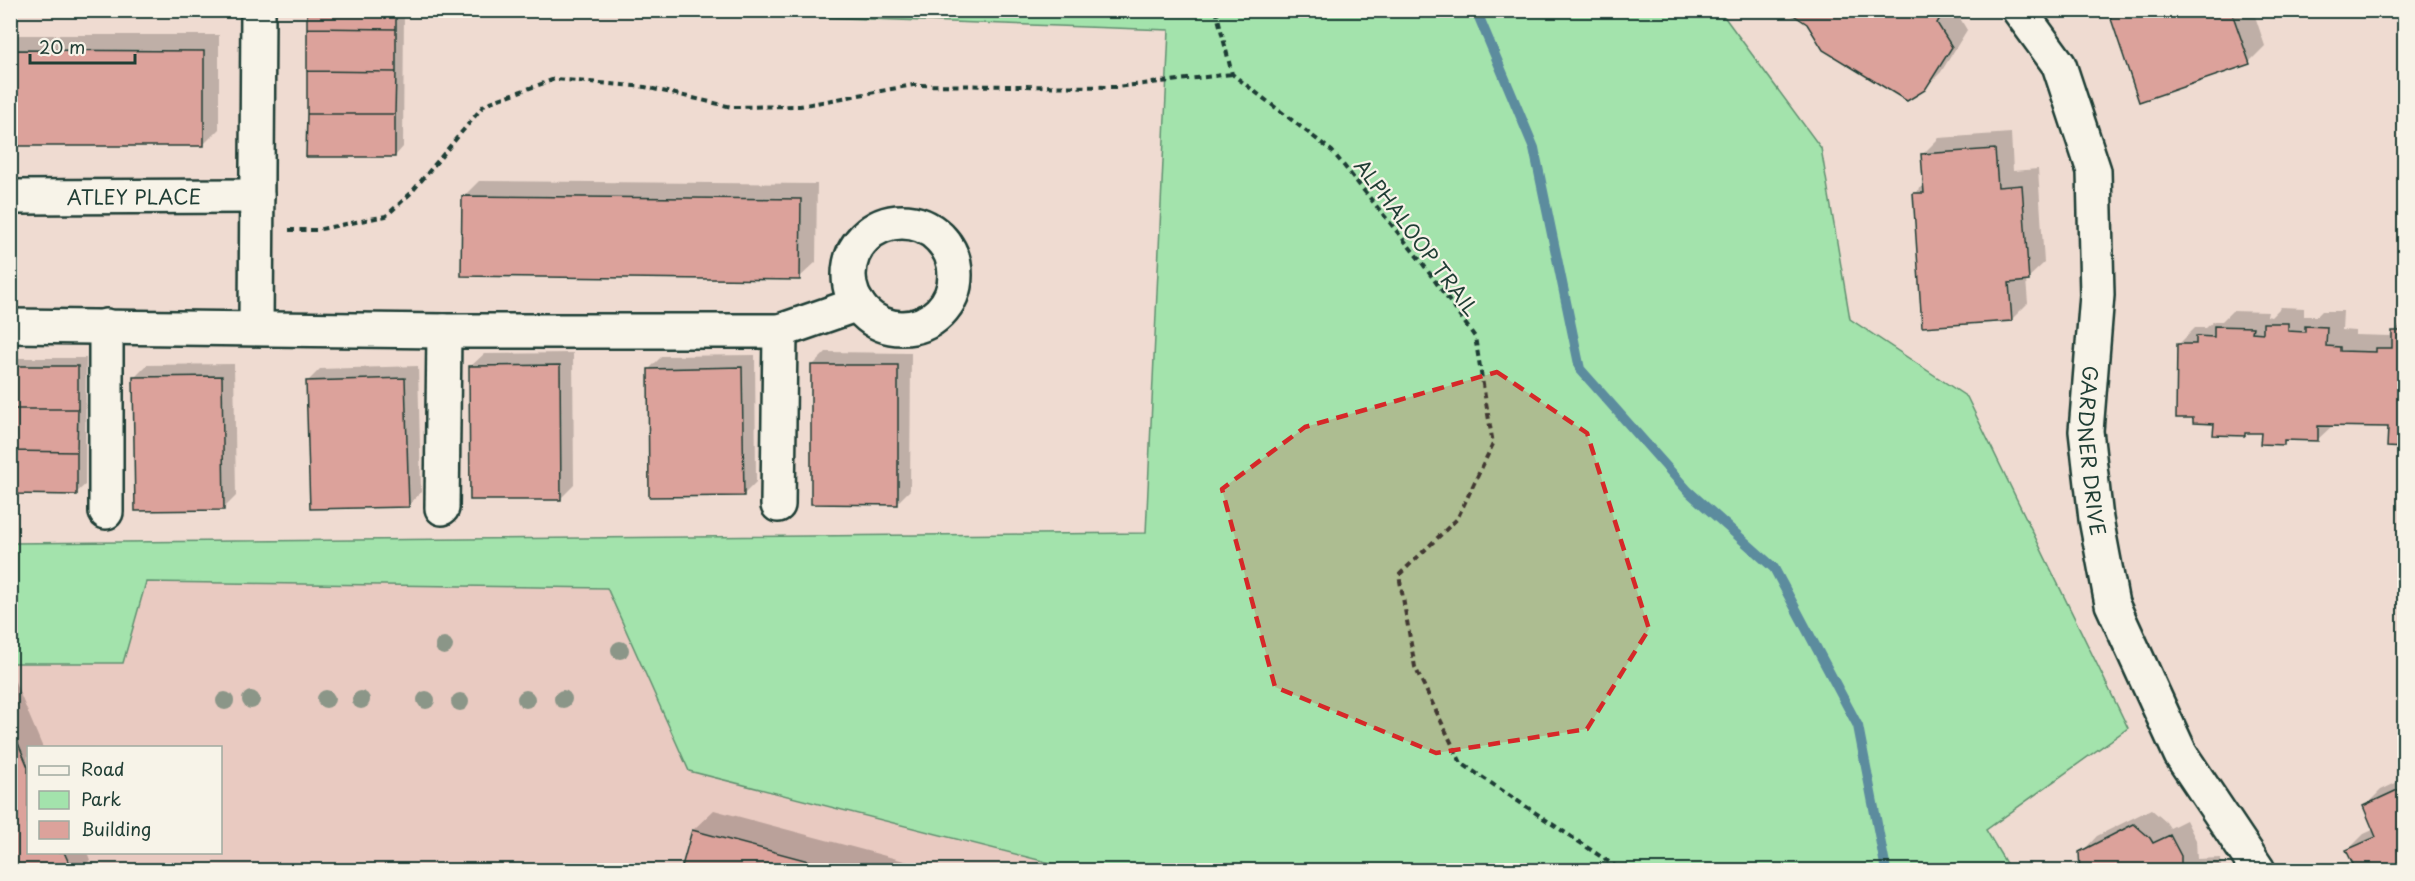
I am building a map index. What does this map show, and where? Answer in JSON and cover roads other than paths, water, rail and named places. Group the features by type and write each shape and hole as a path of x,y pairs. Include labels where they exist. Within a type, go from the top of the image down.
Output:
{"street":[{"path":"256,327 258,10"},
{"name":"GARDNER DRIVE","path":"2019,10 2059,65 2094,171 2097,295 2086,431 2096,519 2112,604 2181,755 2258,870"},
{"name":"ATLEY PLACE","path":"10,197 257,196"},
{"path":"10,326 256,327 444,331 780,331 858,304"},
{"path":"106,326 106,512"},
{"path":"442,508 444,331"},
{"path":"778,505 780,331"}],"waterway":[{"path":"1476,10 1534,148 1580,369 1688,491 1774,568 1858,726 1886,870"}]}
